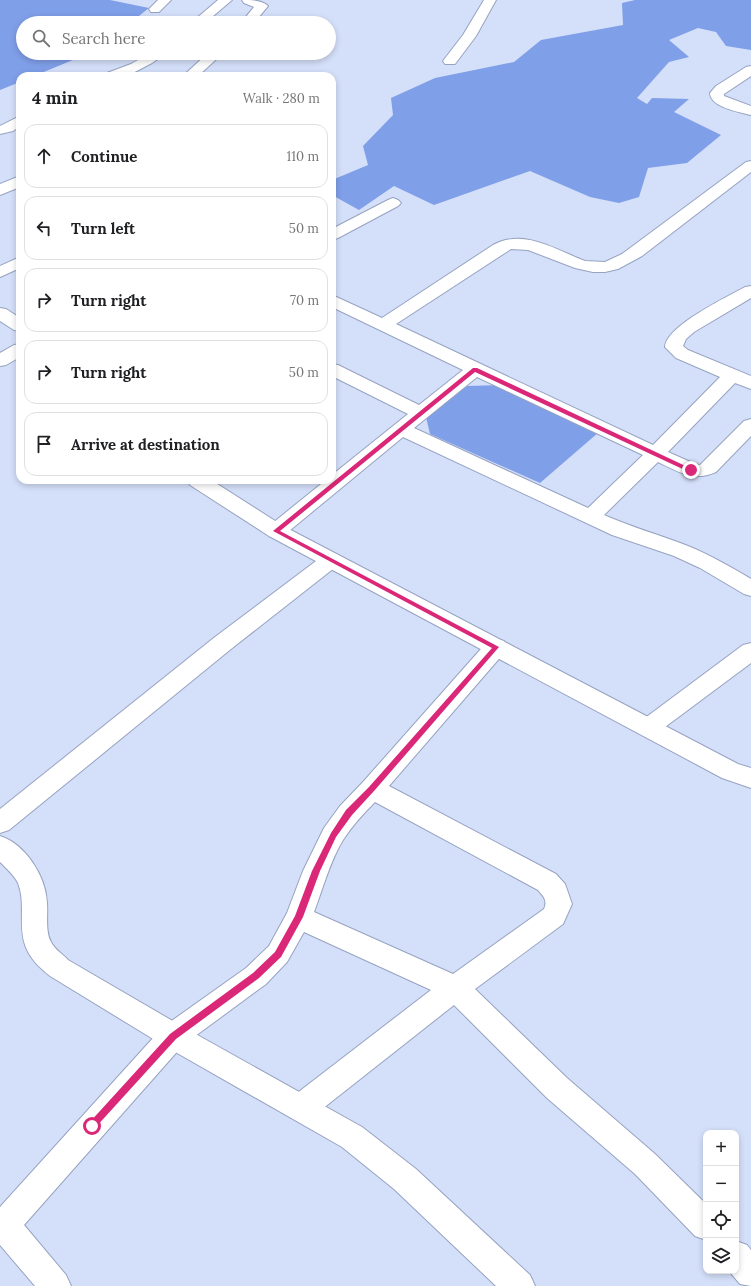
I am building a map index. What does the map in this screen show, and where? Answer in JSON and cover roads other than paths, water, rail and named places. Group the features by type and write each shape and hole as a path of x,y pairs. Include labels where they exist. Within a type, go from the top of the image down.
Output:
{"street":[{"path":"154,9 165,0"},
{"path":"206,16 226,0"},
{"path":"248,0 262,6 253,16"},
{"path":"450,61 469,36 490,0"},
{"path":"126,72 150,60"},
{"path":"195,72 208,60"},
{"path":"751,70 717,93 718,98 723,102 751,111"},
{"path":"0,130 8,128 16,123"},
{"path":"383,324 508,244 519,243 533,246 567,260 588,266 604,268 620,262 647,244 751,165"},
{"path":"0,190 16,183"},
{"path":"336,233 393,203"},
{"path":"0,272 16,264"},
{"path":"751,291 694,324 680,334 674,342 674,347 682,354 751,384"},
{"path":"336,302 475,370 691,470 702,471 709,468 751,425"},
{"path":"0,313 16,323"},
{"path":"0,361 16,351"},
{"path":"336,482 475,370"},
{"path":"336,371 420,413"},
{"path":"590,517 655,454 732,375"},
{"path":"401,429 619,530 681,552 707,564 751,589"},
{"path":"203,484 276,531 730,771 751,778"},
{"path":"276,531 334,484"},
{"path":"0,822 223,643 331,560"},
{"path":"55,1286 2,1227 173,1036 256,976 278,954 299,917 316,871 333,836 349,812 372,789 496,647"},
{"path":"649,727 751,651"},
{"path":"302,1107 455,988 554,916 559,904 556,892 547,882 372,789"},
{"path":"0,846 25,872 32,885 36,940 44,954 59,968 173,1036 352,1136 405,1179 519,1286"},
{"path":"299,917 455,988 557,1088 645,1164 703,1221"},
{"path":"739,1259 751,1273"}],"water":[{"path":"0,0 110,0 149,8 139,16 16,16 16,60 73,60 44,72 16,72 16,84 0,90"},
{"path":"635,0 751,0 751,50 726,46 716,32 698,28 669,40 689,57 669,62 637,98 647,104 652,98 689,99 674,112 721,135 687,163 648,168 639,197 619,203 590,197 530,171 434,205 394,186 359,210 336,197 336,178 368,165 363,146 393,115 391,98 435,78 514,62 541,40 623,25 622,3"},
{"path":"503,385 599,432 540,483 430,434 426,417 467,386"}]}
